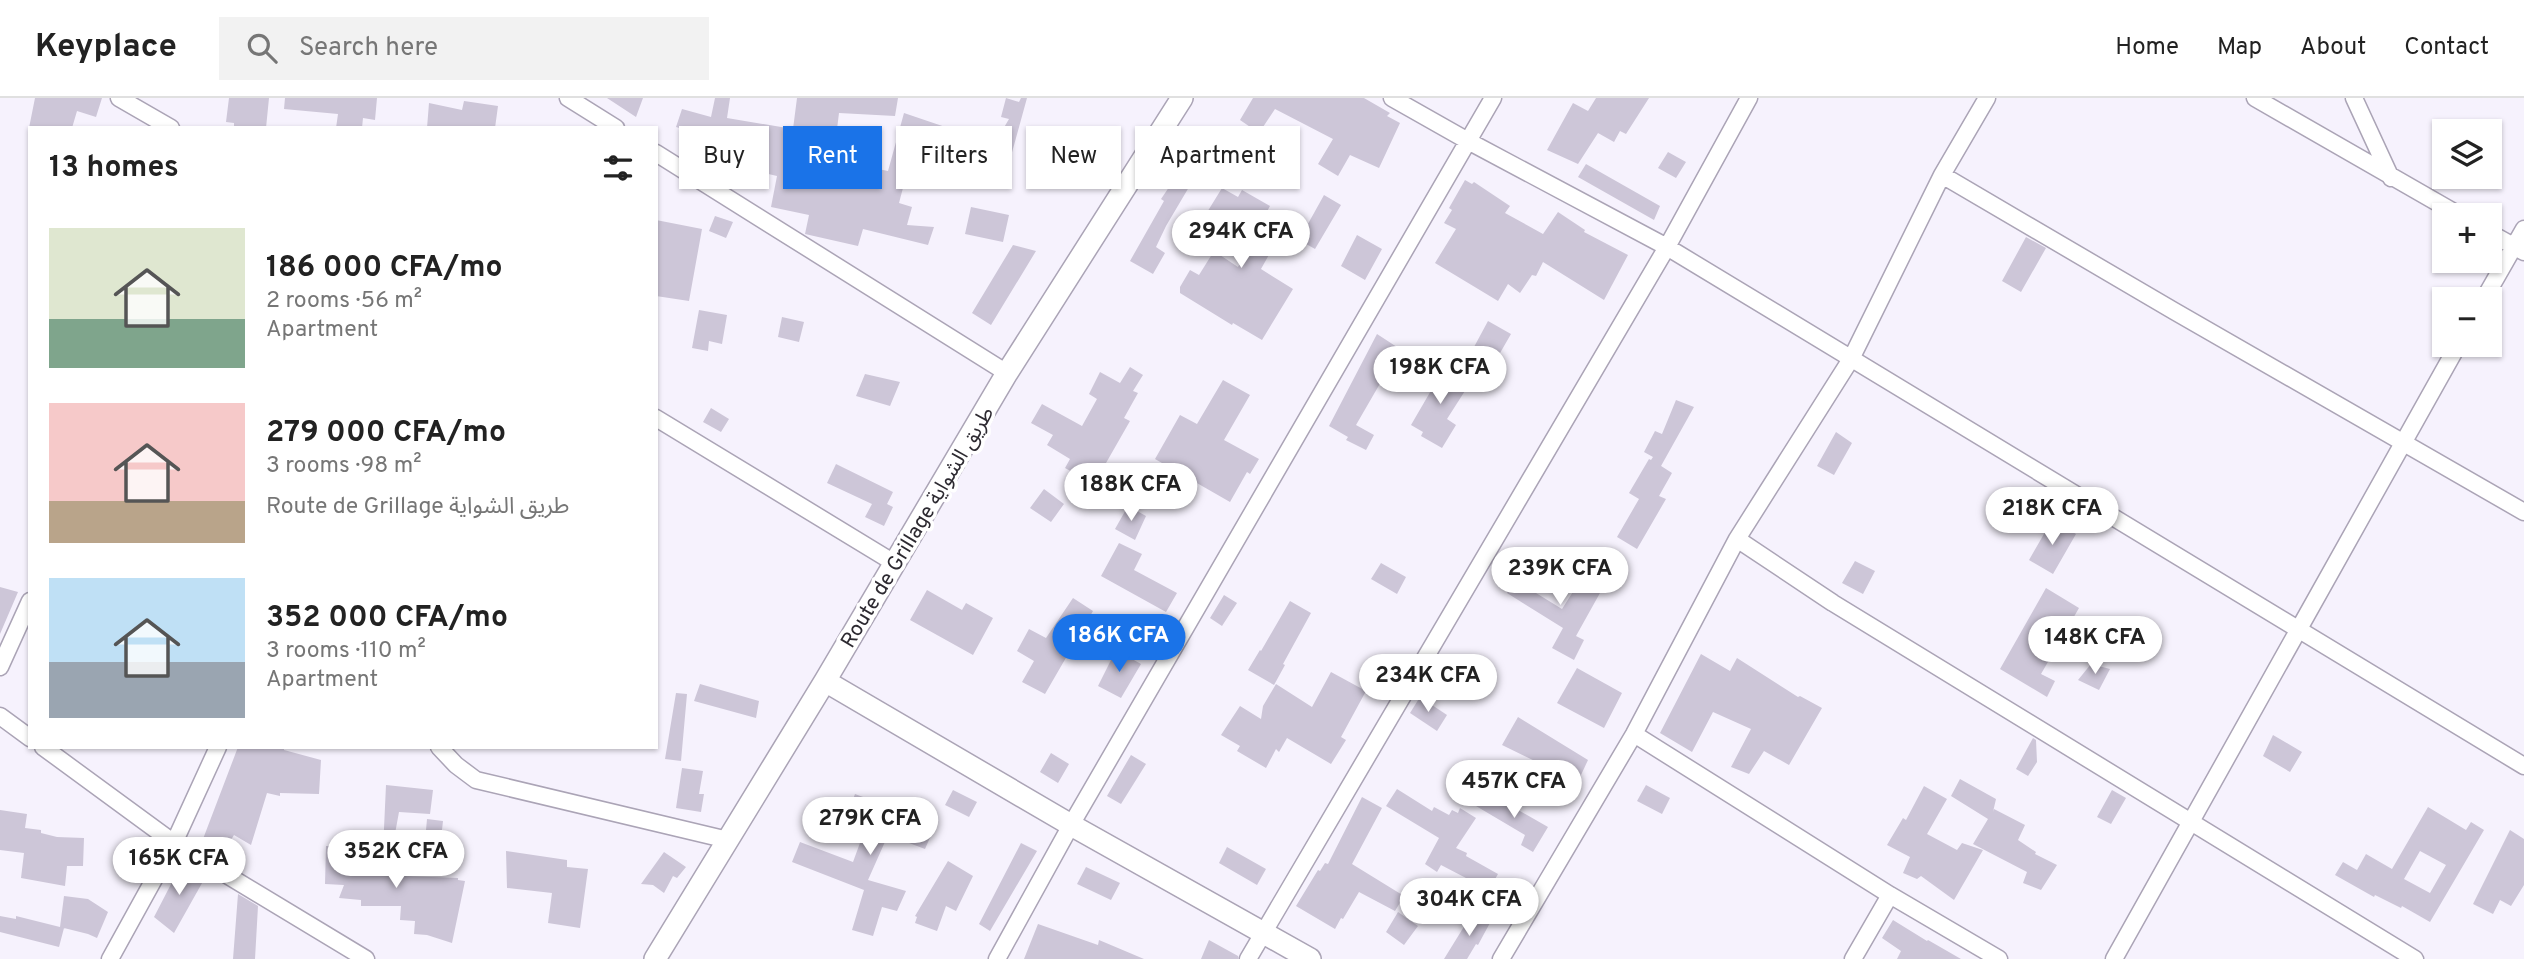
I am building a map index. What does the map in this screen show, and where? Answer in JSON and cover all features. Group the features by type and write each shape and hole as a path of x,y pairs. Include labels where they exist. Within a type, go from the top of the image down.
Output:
{"street":[{"path":"118,98 167,126"},
{"path":"568,98 613,126"},
{"name":"Route de Grillage طريق الشواية","path":"655,959 896,564 1007,373 1182,98"},
{"path":"1391,98 1667,247 2524,766"},
{"path":"998,959 1071,825 1493,98"},
{"path":"1248,959 1667,247 1749,98"},
{"path":"1501,959 1634,734 1737,539 1851,359 1942,175 1987,98"},
{"path":"2255,98 2437,203"},
{"path":"2354,98 2391,178"},
{"path":"658,154 1007,373"},
{"path":"1942,175 2524,512"},
{"path":"2492,287 2519,249 2524,229"},
{"path":"2502,240 2519,249"},
{"path":"2114,959 2451,357"},
{"path":"658,419 896,564"},
{"path":"1737,539 1844,611 2193,821 2415,959"},
{"path":"0,667 28,605"},
{"path":"825,681 1071,825 1310,959"},
{"path":"0,716 28,737"},
{"path":"1634,734 1890,895 1999,959"},
{"path":"46,749 174,843 366,959"},
{"path":"110,959 174,843 217,749"},
{"path":"441,749 476,780 728,840"},
{"path":"1853,959 1890,895"}],"building":[{"path":"35,98 102,98 96,117 77,111 73,126 29,126"},
{"path":"229,98 269,98 266,126 234,126 234,123 226,122"},
{"path":"285,98 377,98 375,120 363,118 362,126 336,126 338,114 284,109"},
{"path":"607,98 643,98 636,117"},
{"path":"715,98 730,98 727,118 783,127 783,189 882,189 882,170 888,171 896,142 896,189 903,189 899,203 912,207 907,225 934,227 928,245 863,229 858,246 805,234 809,215 771,207 777,176 769,174 769,126 676,127 682,109 711,117"},
{"path":"797,98 898,98 895,116 839,113 837,126 793,126"},
{"path":"1006,98 1019,102 1021,98 1027,98 1012,152 1012,126 1005,126 1009,119 1001,117"},
{"path":"1253,98 1364,98 1390,113 1387,116 1400,123 1379,168 1350,155 1338,176 1318,164 1333,139 1275,109 1264,126 1249,126 1240,120"},
{"path":"1596,98 1649,98 1626,134 1620,131 1614,142 1598,133 1578,164 1547,150 1573,103 1588,111"},
{"path":"464,101 498,106 495,126 427,126 429,103 462,110"},
{"path":"904,113 942,126 900,126"},
{"path":"1668,152 1686,162 1676,178 1658,168"},
{"path":"1586,164 1660,206 1654,220 1578,177"},
{"path":"1465,180 1472,184 1474,182 1510,206 1505,213 1543,234 1558,212 1585,230 1584,232 1628,255 1604,300 1543,262 1536,276 1532,275 1520,293 1508,284 1498,301 1435,263 1456,229 1444,223"},
{"path":"1168,189 1188,189 1156,247 1165,253 1153,274 1130,261 1164,201 1161,199"},
{"path":"1221,189 1238,197 1242,190 1270,206 1264,217 1284,228 1261,269 1293,289 1262,340 1180,293 1180,287 1190,270 1199,275 1214,251 1238,267 1255,237 1206,214"},
{"path":"1324,195 1341,205 1315,249 1299,240"},
{"path":"971,207 1009,215 1003,242 965,234"},
{"path":"715,216 733,222 726,238 709,231"},
{"path":"658,220 702,229 689,301 658,296"},
{"path":"1357,235 1382,249 1365,280 1341,266"},
{"path":"2026,237 2046,248 2021,292 2002,281"},
{"path":"1013,245 1036,251 991,325 972,313"},
{"path":"699,310 727,315 722,344 709,341 708,351 692,348"},
{"path":"782,317 804,322 799,342 778,337"},
{"path":"1488,321 1511,334 1496,360 1474,347"},
{"path":"1377,334 1400,349 1356,425 1374,435 1366,450 1346,440 1348,437 1329,426"},
{"path":"1437,363 1470,383 1447,419 1456,425 1442,448 1421,436 1423,432 1411,425 1436,382 1428,378"},
{"path":"1130,367 1143,375 1133,391 1138,393 1124,418 1130,421 1094,484 1065,468 1070,459 1047,445 1053,435 1031,423 1042,404 1082,426 1097,399 1089,394 1100,372 1120,383"},
{"path":"865,374 900,382 890,406 856,396"},
{"path":"1223,380 1250,395 1224,440 1259,459 1250,474 1247,472 1230,502 1155,459 1180,415 1197,424"},
{"path":"1676,400 1694,407 1661,466 1672,473 1659,496 1666,499 1637,549 1617,537 1639,499 1629,493 1649,459 1653,457 1644,452 1655,431 1662,434"},
{"path":"711,408 729,419 721,432 703,422"},
{"path":"1836,432 1852,443 1834,475 1817,466"},
{"path":"836,464 893,492 887,504 893,507 884,526 865,517 872,504 827,483"},
{"path":"1044,489 1064,504 1051,522 1030,508"},
{"path":"1128,506 1146,516 1135,540 1115,529"},
{"path":"2052,520 2076,534 2053,574 2029,560"},
{"path":"1119,543 1142,554 1134,570 1177,593 1166,612 1101,576"},
{"path":"1855,561 1875,571 1863,594 1842,583"},
{"path":"1381,563 1406,577 1397,594 1371,579"},
{"path":"1528,566 1546,576 1536,593 1562,609 1585,573 1605,584 1576,636 1584,640 1574,660 1552,648 1563,628 1507,593 1515,580 1519,582"},
{"path":"0,587 18,592 0,634"},
{"path":"2046,588 2079,608 2041,674 2055,681 2047,697 2000,669"},
{"path":"927,590 962,610 966,603 993,618 973,655 910,620"},
{"path":"1224,595 1237,603 1222,626 1210,618"},
{"path":"1073,598 1093,611 1045,694 1022,682 1034,661 1017,651 1029,629 1046,638"},
{"path":"1290,601 1311,613 1274,685 1248,670"},
{"path":"1116,650 1141,664 1121,698 1098,686"},
{"path":"1701,654 1730,671 1737,658 1798,697 1822,708 1789,765 1764,751 1749,774 1731,767 1751,729 1713,712 1692,752 1660,733"},
{"path":"2091,664 2110,669 2099,690 2078,680"},
{"path":"1577,668 1622,693 1604,728 1557,703"},
{"path":"1331,672 1366,691 1341,737 1346,740 1331,764 1287,738 1279,752 1276,749 1266,768 1237,751 1240,746 1221,735 1240,706 1261,719 1263,706 1276,684 1312,707"},
{"path":"700,684 759,701 756,718 694,701"},
{"path":"676,693 687,694 681,761 665,759"},
{"path":"1420,697 1447,715 1437,731 1410,713"},
{"path":"1518,717 1588,760 1573,792 1559,786 1562,779 1537,769 1541,764 1502,745"},
{"path":"2273,735 2302,752 2290,772 2263,756"},
{"path":"2033,738 2036,740 2037,762 2028,776 2016,769"},
{"path":"237,749 284,749 321,760 319,794 280,793 280,796 267,793 251,845 234,835 226,848 203,839"},
{"path":"1051,753 1069,764 1058,783 1040,772"},
{"path":"1131,755 1146,764 1121,804 1107,796"},
{"path":"682,768 703,771 699,794 704,794 701,812 676,808"},
{"path":"1960,779 1996,799 1993,812 1994,809 2025,825 2018,840 2036,852 2035,854 2057,865 2041,890 2023,883 2027,872 1973,844 1988,819 1951,796"},
{"path":"386,785 433,790 430,814 399,812 392,850 383,850"},
{"path":"1646,785 1670,798 1662,814 1637,801"},
{"path":"1924,786 1947,799 1927,834 1957,850 1962,843 1983,850 1954,900 1921,876 1917,879 1903,873 1910,857 1887,845 1903,818 1906,820"},
{"path":"1397,789 1432,811 1434,807 1449,815 1452,810 1458,813 1460,808 1476,818 1456,848 1498,874 1489,890 1441,865 1437,872 1425,864 1439,838 1386,806"},
{"path":"953,790 977,802 969,817 945,805"},
{"path":"1483,790 1548,827 1533,852 1521,845 1525,835 1476,806"},
{"path":"2112,790 2126,798 2111,824 2097,817"},
{"path":"855,794 922,819 925,812 938,819 925,849 888,835 868,880 906,891 897,911 882,907 873,936 852,930 864,890 792,862 800,842 853,862 868,821 848,813"},
{"path":"1362,797 1382,808 1352,864 1404,896 1395,911 1359,892 1335,929 1296,906 1318,870 1320,871 1325,863 1328,864"},
{"path":"2428,807 2466,830 2471,822 2484,830 2430,922 2402,906 2401,908 2375,895 2374,897 2335,875 2343,862 2357,870 2366,854 2392,869","holes":["2420,851 2446,865 2430,893 2404,879"]},
{"path":"0,810 27,814 25,828 41,830 41,833 57,837 84,838 83,866 67,866 65,886 21,878 24,853 0,850"},
{"path":"427,819 443,821 439,856 424,852"},
{"path":"2510,830 2524,839 2524,885 2511,906 2500,900 2493,914 2473,904"},
{"path":"332,842 379,846 378,875 458,878 465,881 452,943 414,934 415,921 400,920 401,906 361,906 361,900 339,898 344,885 325,884 326,846 332,846"},
{"path":"1021,843 1037,851 990,931 979,924"},
{"path":"1227,847 1266,869 1257,885 1219,863"},
{"path":"506,851 567,860 567,867 588,869 580,928 548,923 552,893 507,888"},
{"path":"664,852 686,867 677,878 673,876 664,893 653,885 641,884"},
{"path":"183,861 189,876 192,868 206,876 174,933 154,917"},
{"path":"948,861 973,876 956,911 946,906 937,931 915,923 915,916"},
{"path":"1086,867 1120,883 1111,900 1077,884"},
{"path":"238,894 258,906 255,959 233,959"},
{"path":"64,896 88,899 108,912 97,938 60,927"},
{"path":"1398,912 1418,926 1404,945 1386,932"},
{"path":"1473,912 1491,921 1478,945 1476,944 1467,959 1444,959"},
{"path":"0,916 16,919 16,916 64,928 59,947 0,932"},
{"path":"1893,920 1961,959 1897,959 1901,951 1882,938"},
{"path":"1038,924 1098,945 1099,940 1144,959 1024,959"},
{"path":"1209,940 1238,956 1238,959 1201,959"}]}
